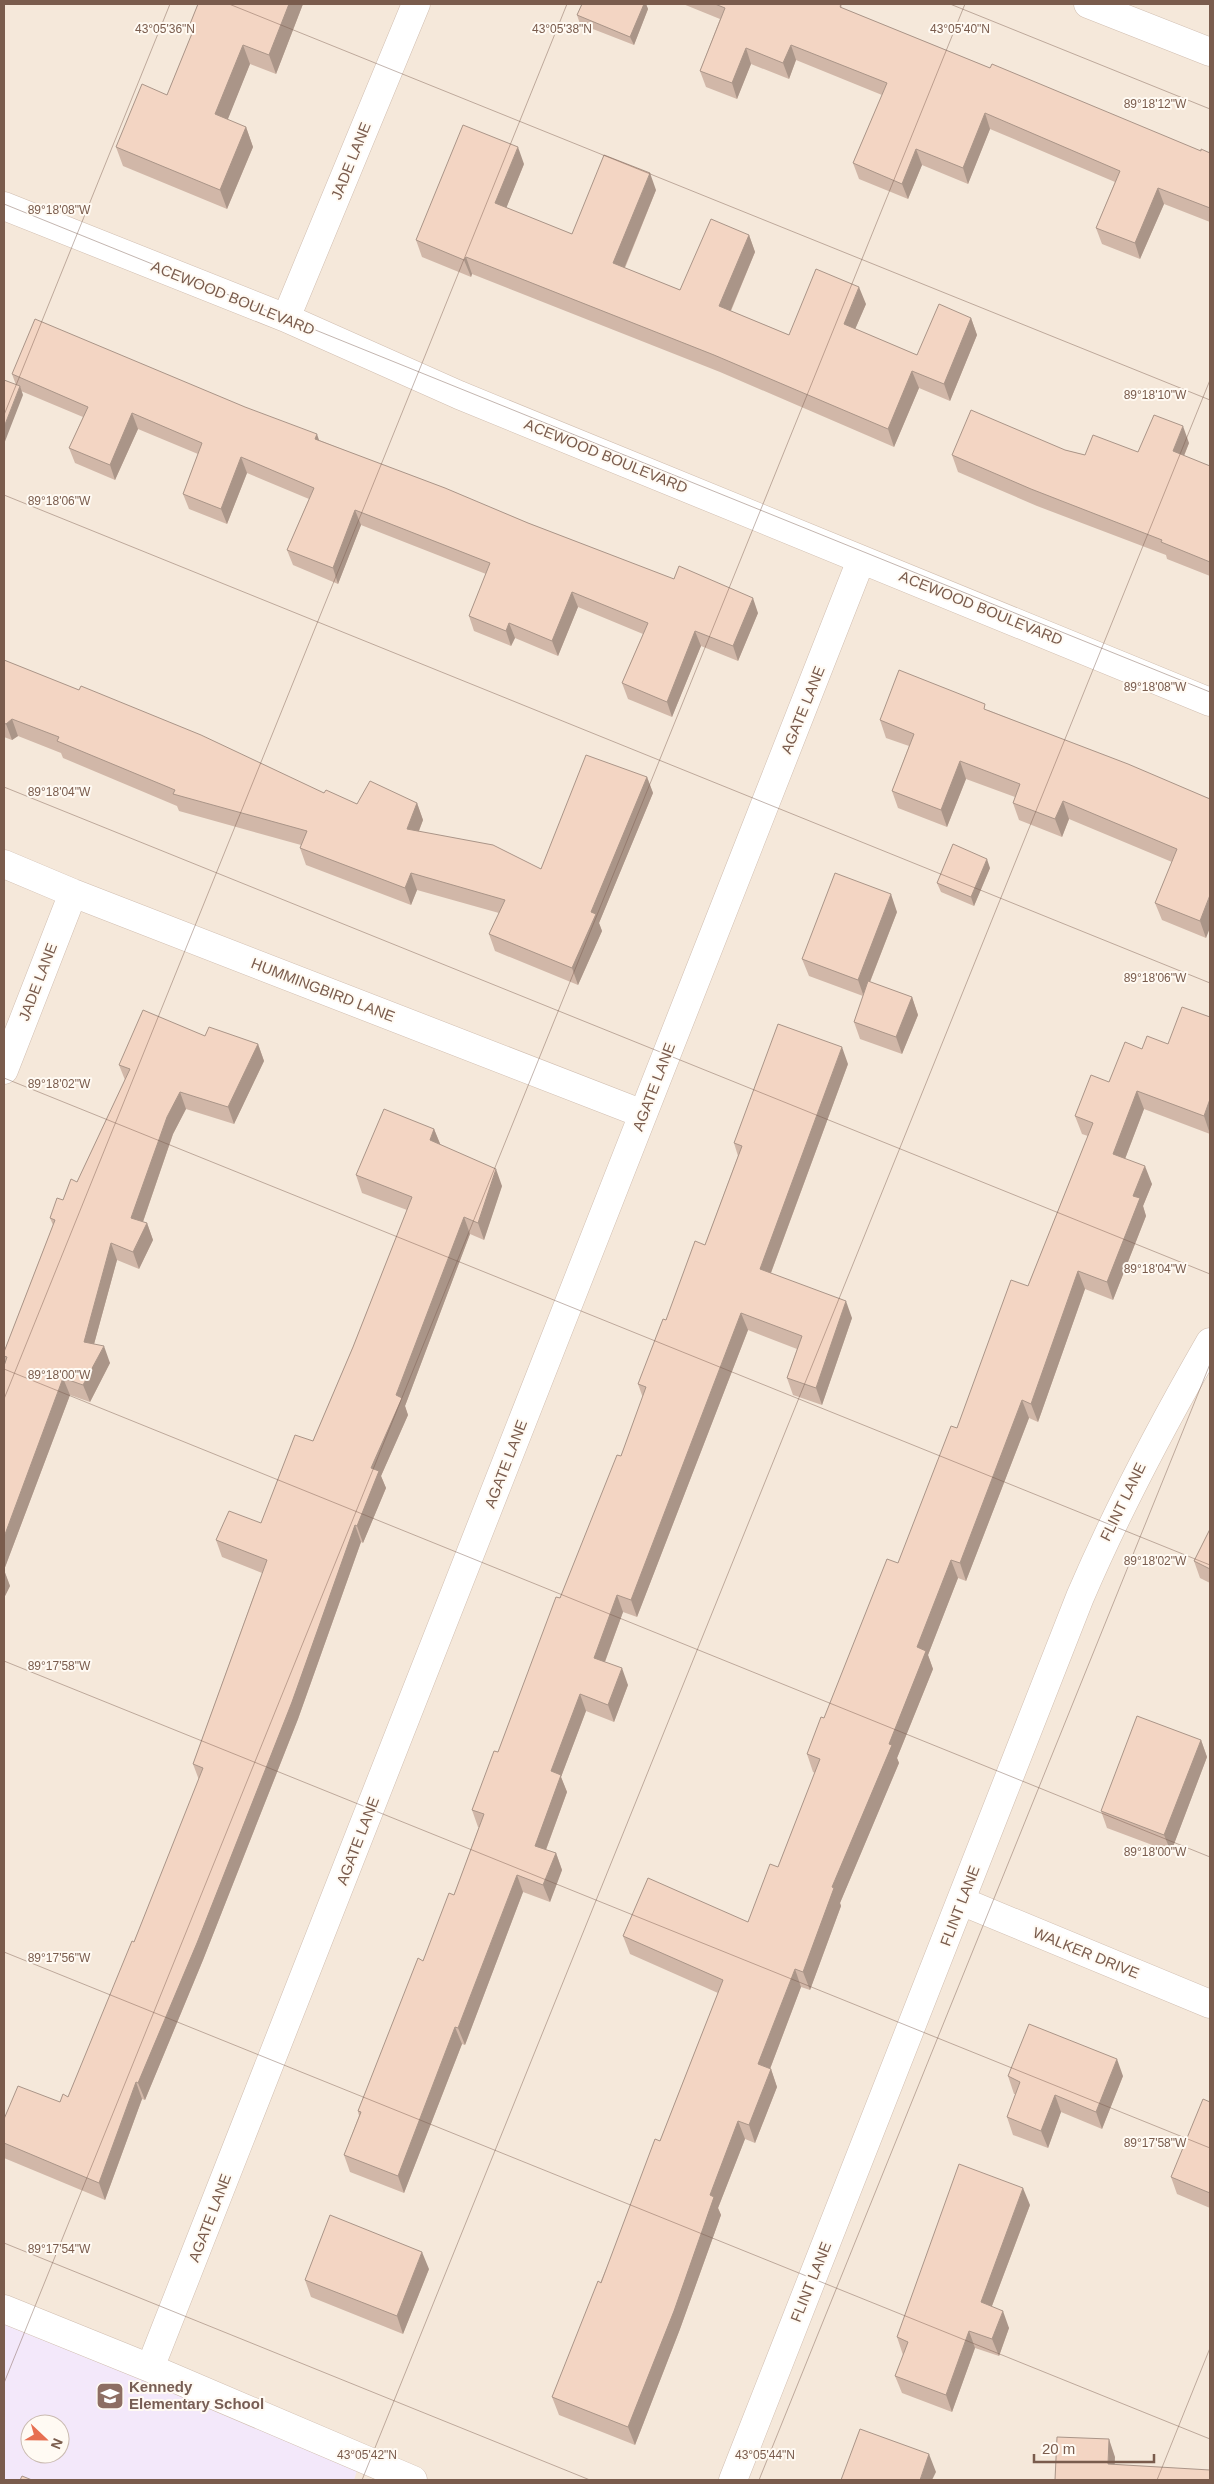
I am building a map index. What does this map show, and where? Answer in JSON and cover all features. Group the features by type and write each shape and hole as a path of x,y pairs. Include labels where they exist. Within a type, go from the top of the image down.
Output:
{"street":[{"name":"JADE LANE","path":"286,318 416,4"},
{"path":"1088,4 1210,52"},
{"name":"ACEWOOD BOULEVARD","path":"4,206 286,318 459,395 1210,702"},
{"name":"AGATE LANE","path":"150,2368 861,560"},
{"name":"HUMMINGBIRD LANE","path":"4,864 73,893 643,1114"},
{"name":"JADE LANE","path":"4,1070 73,893"},
{"name":"FLINT LANE","path":"733,2480 1080,1597 1110,1526 1157,1434 1210,1342"},
{"name":"WALKER DRIVE","path":"962,1901 1210,2004"},
{"path":"4,2309 150,2368 413,2480"}],"shaded area":[{"path":"4,4 1210,4 1210,2480 4,2480"},
{"name":"Kennedy Elementary School","path":"4,2307 361,2458 354,2480 4,2480"}],"building":[{"path":"198,4 289,4 269,55 243,45 215,114 246,127 220,190 116,147 142,84 167,95 195,26 190,24"},
{"path":"582,4 644,4 630,37 577,15"},
{"path":"715,4 841,5 840,7 990,68 992,64 1201,151 1201,149 1210,153 1210,208 1158,188 1135,243 1096,228 1120,171 985,113 963,168 916,149 902,184 853,163 887,83 791,45 783,63 746,48 732,83 700,71 725,8"},
{"path":"463,125 518,147 495,203 572,234 604,155 650,173 613,263 680,290 711,219 749,235 719,306 789,335 816,269 859,287 844,324 917,355 939,304 971,318 944,384 912,371 888,429 714,355 466,257 464,260 416,240"},
{"path":"35,319 245,407 317,434 315,439 445,488 528,523 674,579 679,566 753,598 733,646 695,631 667,702 622,683 648,623 572,592 552,641 509,623 506,631 469,616 490,563 355,510 333,568 287,550 314,488 241,457 221,509 183,494 202,443 132,413 110,465 69,448 88,407 12,374"},
{"path":"4,380 20,386 4,427"},
{"path":"971,410 1065,450 1085,455 1093,435 1138,452 1154,415 1183,426 1173,451 1210,466 1210,562 1161,542 1162,540 1031,489 952,455"},
{"path":"4,660 79,690 81,686 201,735 324,793 326,790 357,804 370,781 417,803 407,829 493,845 541,869 586,755 647,777 591,912 596,914 572,968 489,934 505,900 411,873 405,888 300,848 307,831 173,794 175,790 57,741 59,737 12,719 6,724 4,723"},
{"path":"899,670 985,704 984,709 1128,764 1210,799 1210,895 1200,921 1155,903 1177,849 1063,801 1055,819 1013,803 1020,784 960,761 941,810 892,791 914,734 880,720"},
{"path":"953,844 987,859 971,897 937,883"},
{"path":"835,873 891,894 858,980 802,959"},
{"path":"868,981 912,997 896,1037 854,1022"},
{"path":"1182,1007 1210,1017 1210,1099 1204,1116 1137,1091 1113,1154 1145,1166 1133,1196 1140,1198 1107,1282 1078,1271 1031,1404 1022,1400 960,1563 951,1560 917,1647 926,1651 889,1744 892,1745 832,1887 834,1888 803,1972 795,1969 758,2064 771,2069 749,2125 738,2121 710,2195 714,2197 674,2311 628,2427 552,2397 598,2281 601,2283 655,2139 660,2141 723,1980 623,1936 648,1878 748,1922 770,1864 778,1867 820,1759 807,1754 821,1717 824,1718 887,1559 898,1563 951,1426 957,1428 1011,1280 1028,1286 1093,1123 1075,1116 1091,1075 1109,1082 1125,1042 1142,1049 1147,1036 1168,1044"},
{"path":"143,1010 205,1036 209,1027 258,1044 228,1107 180,1092 167,1117 131,1218 147,1223 133,1252 111,1243 84,1342 104,1346 83,1385 63,1378 4,1537 4,1366 7,1357 4,1356 4,1352 55,1220 50,1218 57,1198 63,1200 71,1179 77,1182 130,1069 119,1065"},
{"path":"778,1024 842,1047 760,1269 846,1301 816,1388 787,1378 802,1336 741,1313 631,1600 617,1595 594,1658 622,1668 608,1705 580,1694 551,1771 561,1775 535,1846 556,1853 543,1885 517,1875 458,2028 455,2027 398,2176 344,2155 361,2112 358,2111 418,1958 423,1961 449,1893 454,1895 484,1814 472,1810 494,1751 498,1752 556,1597 560,1598 617,1455 621,1456 646,1387 638,1384 663,1319 666,1320 695,1241 705,1245 742,1146 734,1143"},
{"path":"384,1109 434,1129 430,1140 496,1169 478,1223 464,1217 396,1395 402,1398 371,1468 379,1471 357,1526 355,1525 292,1702 197,1943 138,2083 136,2082 99,2183 4,2143 4,2119 18,2086 60,2102 63,2094 68,2097 132,1941 134,1942 203,1768 193,1764 267,1560 216,1540 229,1511 261,1523 295,1435 313,1441 353,1347 412,1197 356,1175"},
{"path":"1210,1529 1210,1569 1194,1561"},
{"path":"1137,1716 1201,1740 1164,1835 1101,1811"},
{"path":"1029,2024 1117,2059 1096,2112 1055,2095 1041,2131 1007,2117 1020,2082 1008,2076"},
{"path":"1203,2099 1210,2102 1210,2193 1171,2177"},
{"path":"959,2164 1023,2188 981,2302 1003,2311 992,2339 969,2331 946,2395 895,2376 908,2342 897,2337"},
{"path":"330,2215 422,2252 397,2316 305,2280"},
{"path":"860,2429 929,2454 920,2480 841,2480"},
{"path":"1057,2437 1109,2439 1108,2464 1210,2470 1210,2480 1055,2480"},
{"path":"22,2476 32,2480 20,2480"}],"place":[{"name":"Kennedy Elementary School","path":"110,2396"}]}
